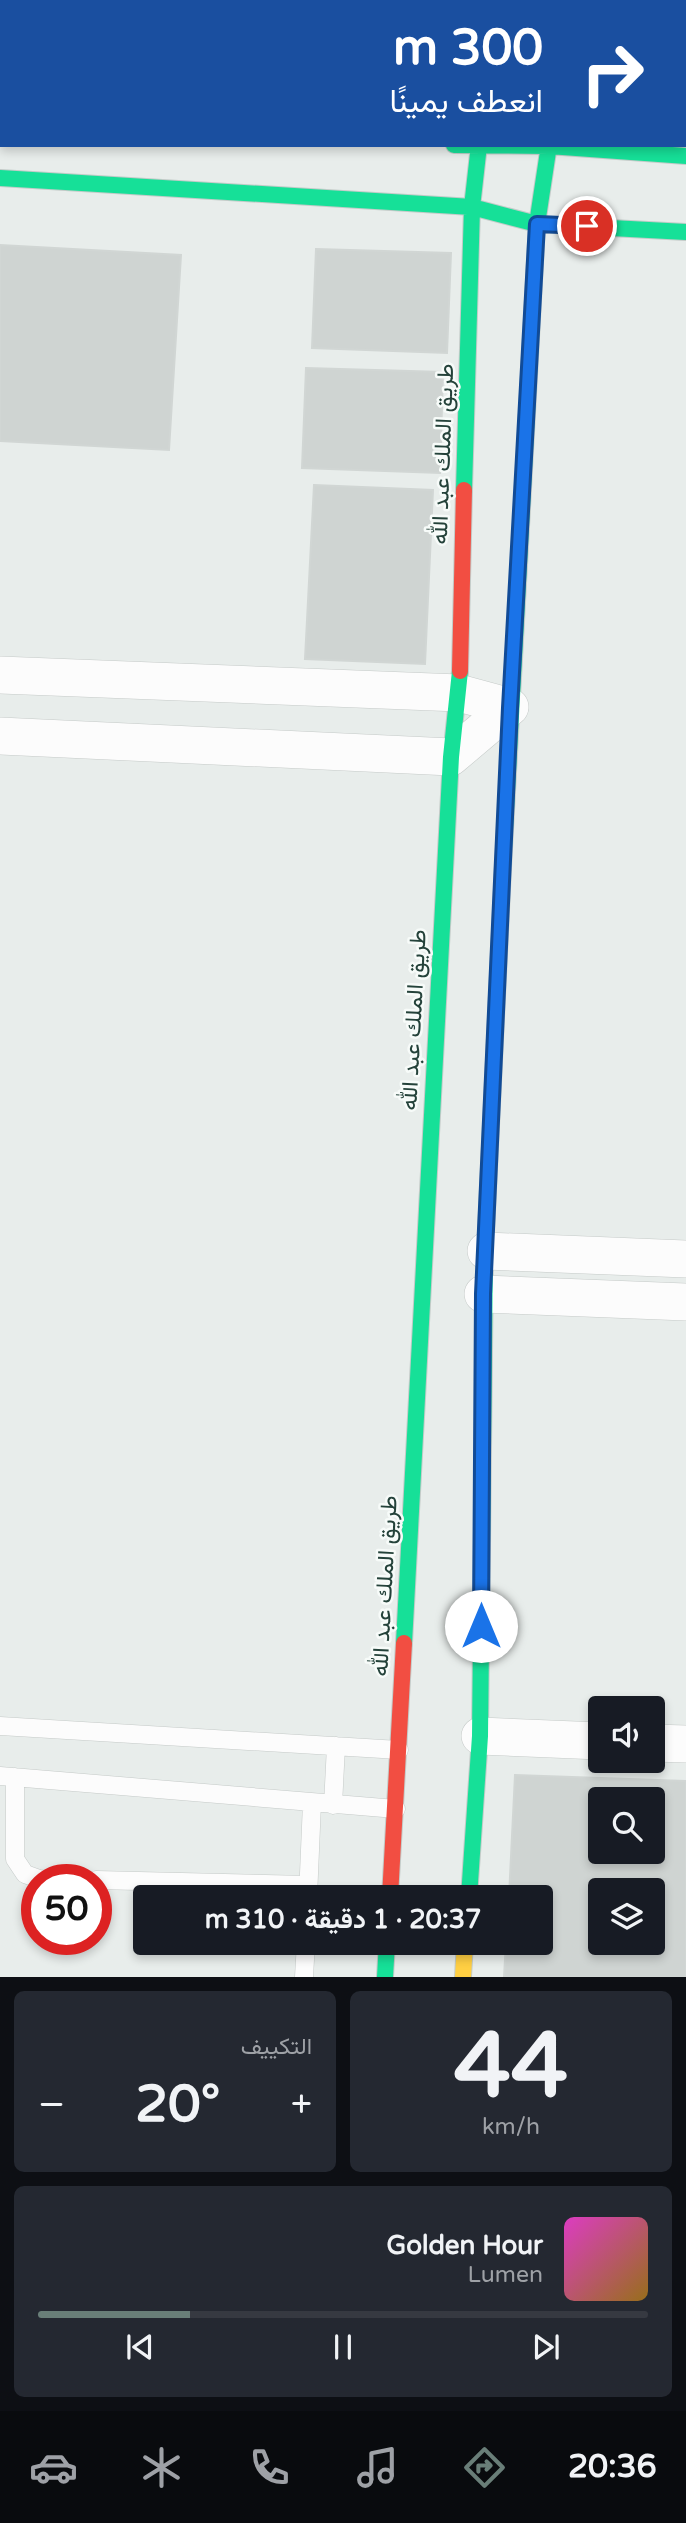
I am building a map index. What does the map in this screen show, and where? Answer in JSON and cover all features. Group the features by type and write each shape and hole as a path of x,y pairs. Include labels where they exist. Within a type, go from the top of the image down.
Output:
{"main road":[{"name":"طريق الملك عبد الله","path":"391,1885 451,757 459,694 472,207 479,147"},
{"path":"470,1885 480,1736 483,1294 510,708 537,224 549,147"},
{"path":"563,147 686,156"},
{"path":"0,178 472,207 537,224 686,232"},
{"path":"385,1977 386,1955"},
{"path":"463,1977 464,1955"}],"street":[{"path":"0,675 459,694 510,708"},
{"path":"0,736 451,757 510,708"},
{"path":"486,1251 686,1259"},
{"path":"483,1294 686,1303"},
{"path":"480,1736 588,1740"},
{"path":"665,1743 686,1744"}],"lane":[{"path":"0,1726 399,1750"},
{"path":"333,1805 336,1746"},
{"path":"21,1868 15,1859 7,1777 396,1809"},
{"path":"308,1885 312,1803"},
{"path":"112,1881 192,1885"},
{"path":"304,1977 305,1955"}],"building":[{"path":"0,245 181,255 169,450 0,441"},
{"path":"316,249 451,253 447,353 312,348"},
{"path":"306,368 443,372 440,473 302,468"},
{"path":"314,485 433,490 425,664 305,659"},
{"path":"515,1775 686,1781 686,1977 504,1977 505,1955 553,1955 553,1885 510,1885"}],"traffic: fast":[{"path":"464,490 472,207 479,147"},
{"path":"503,867 537,224 549,147"},
{"path":"563,147 686,156"},
{"path":"0,178 472,207 537,224 686,232"},
{"path":"404,1643 451,757 460,671"},
{"path":"470,1885 480,1736 485,1254"},
{"path":"385,1977 386,1955"}],"traffic: slow":[{"path":"485,1254 503,867"},
{"path":"463,1977 464,1955"}],"traffic: jam":[{"path":"460,671 464,490"},
{"path":"391,1885 404,1643"}],"route":[{"path":"481,1626 483,1294 510,708 537,224 587,226"}]}
